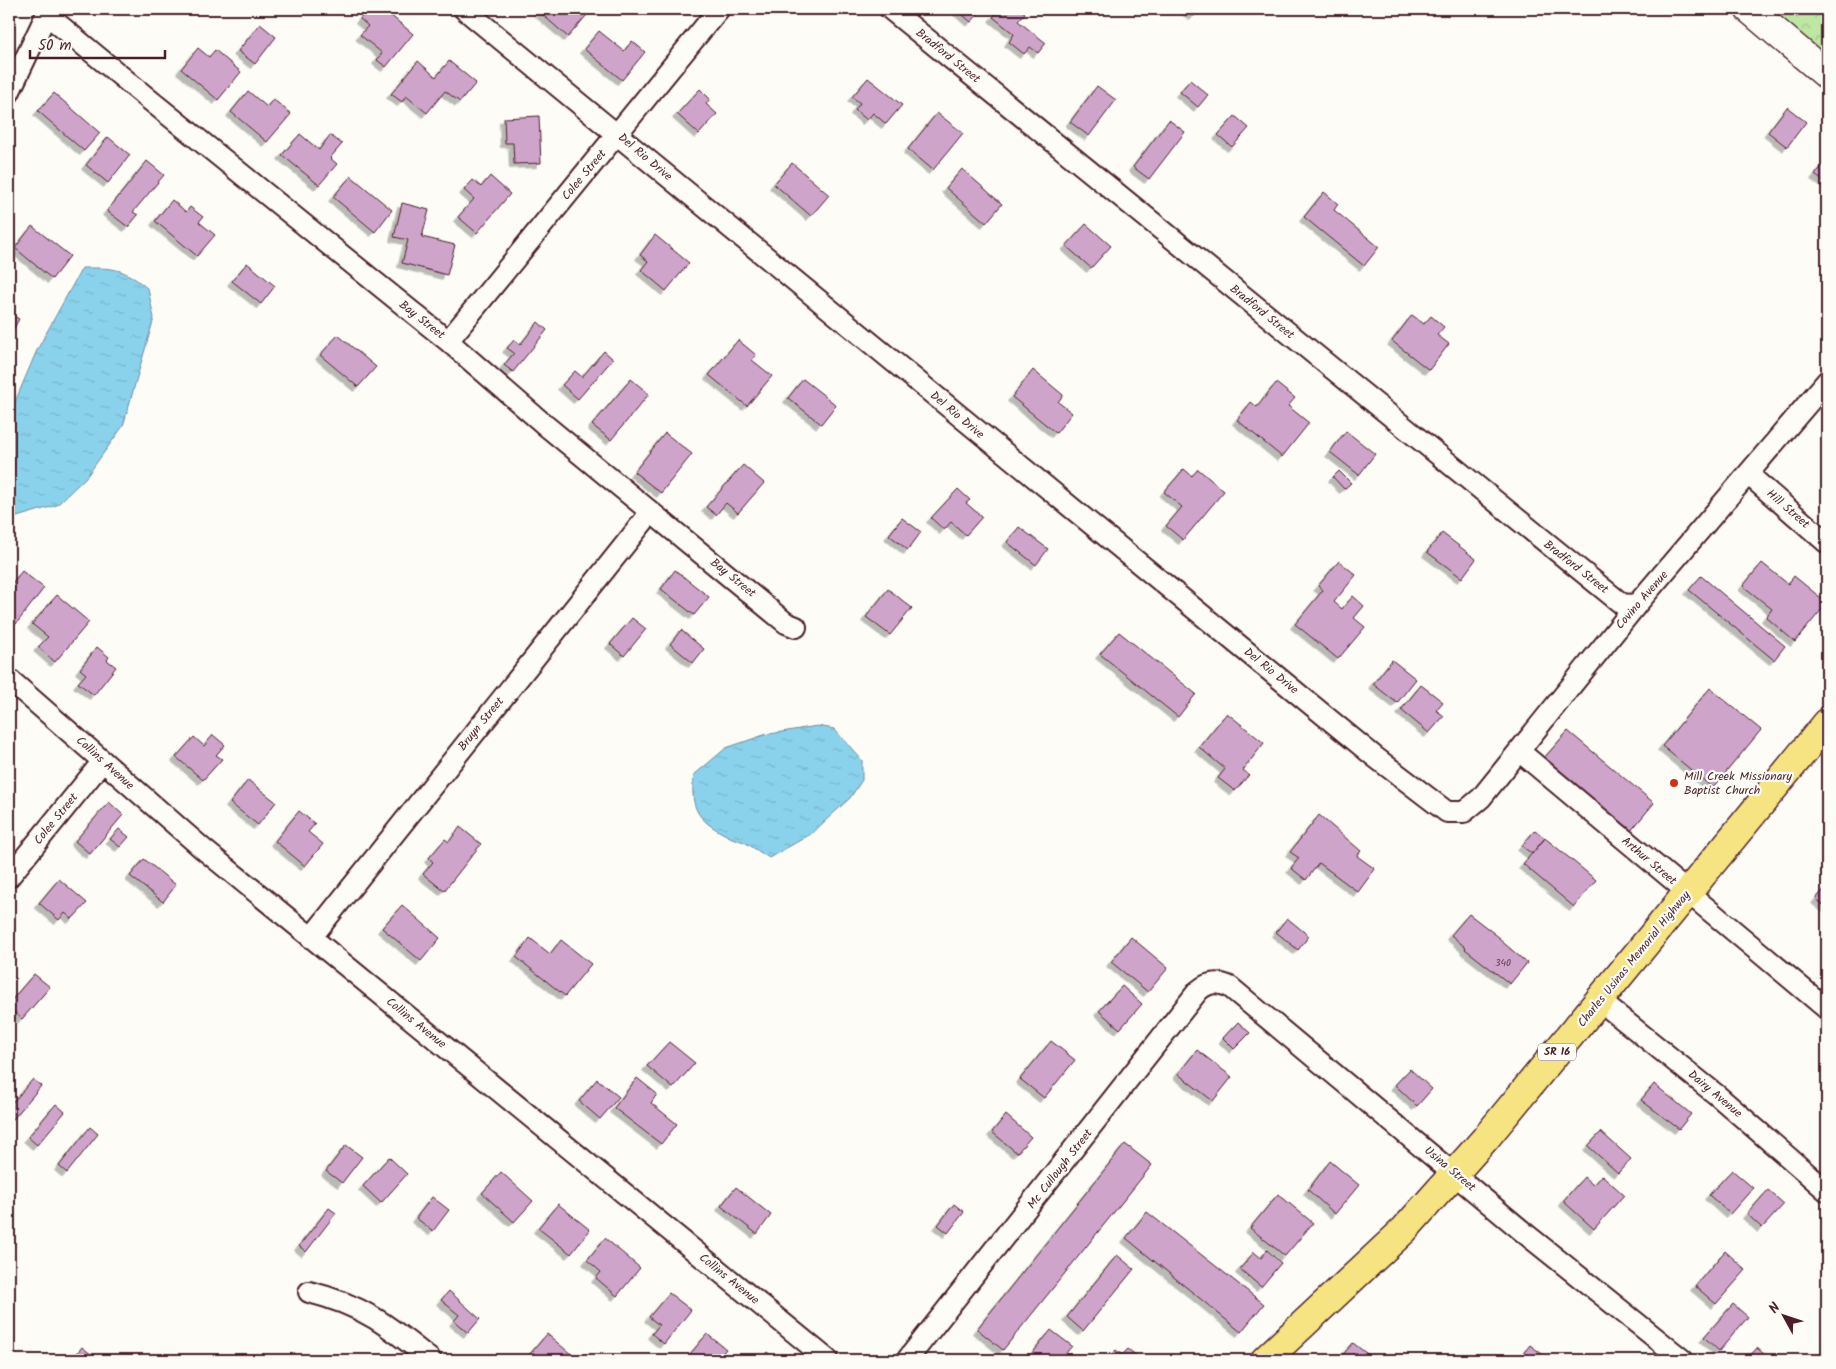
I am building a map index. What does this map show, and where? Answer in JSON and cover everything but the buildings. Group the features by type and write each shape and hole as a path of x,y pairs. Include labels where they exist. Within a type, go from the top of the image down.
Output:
{"highway":[{"name":"Charles Usinas Memorial Highway","path":"1265,1360 1404,1230 1600,1001 1827,723"}],"street":[{"name":"Del Rio Drive","path":"464,9 618,134 1024,471 1375,757 1447,812 1455,814"},
{"name":"Colee Street","path":"448,340 618,134 718,9"},
{"name":"Bradford Street","path":"890,9 1622,604 1631,606 1638,603"},
{"path":"1749,9 1827,74"},
{"path":"9,93 48,11"},
{"name":"Bay Street","path":"48,11 174,120 448,340 545,425 786,623 796,627"},
{"name":"Covino Avenue","path":"1455,814 1464,812 1481,798 1638,603 1827,381"},
{"name":"Hill Street","path":"1748,475 1827,543"},
{"name":"Bruyn Street","path":"311,938 651,512"},
{"name":"Collins Avenue","path":"9,679 202,848 828,1360"},
{"name":"Arthur Street","path":"1519,751 1827,1009"},
{"name":"Colee Street","path":"9,877 103,761"},
{"name":"Usina Street","path":"1215,982 1230,986 1454,1173 1683,1360"},
{"name":"Mc Cullough Street","path":"907,1360 1198,991 1204,986 1215,982"},
{"name":"Dairy Avenue","path":"1600,1001 1718,1096 1827,1192"},
{"path":"309,1292 356,1307 385,1323 431,1360"}],"green space":[{"path":"1763,9 1827,9 1827,63"}],"water":[{"path":"82,268 118,270 131,276 148,289 154,318 123,426 87,476 57,505 17,517 9,508 9,416 37,350"},
{"path":"817,726 834,729 862,760 862,780 850,798 811,834 769,858 745,842 732,838 712,827 699,814 693,798 694,775 726,748 764,735"}],"place":[{"name":"Mill Creek Missionary Baptist Church","path":"1674,783"}]}
